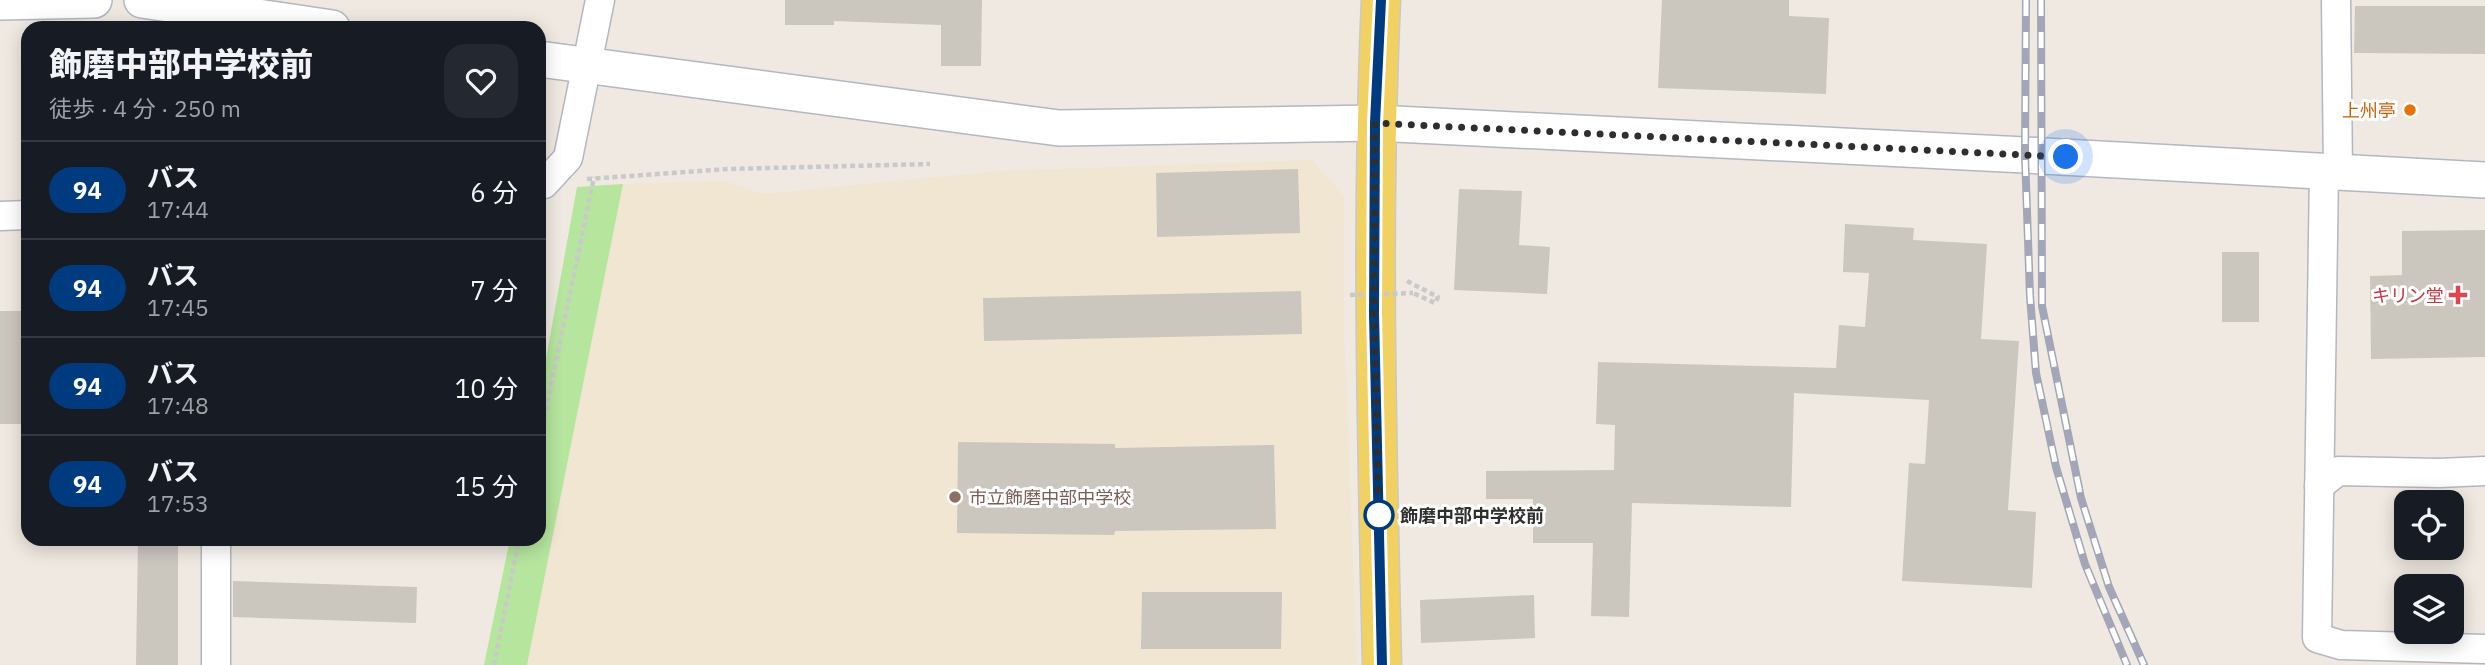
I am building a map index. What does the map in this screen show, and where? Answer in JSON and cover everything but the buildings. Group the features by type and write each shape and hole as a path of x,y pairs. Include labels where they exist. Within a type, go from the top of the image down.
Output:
{"main road":[{"path":"1381,0 1375,123 1374,314 1382,665"}],"street":[{"path":"0,2 94,0"},
{"path":"142,0 284,21"},
{"path":"546,179 568,158 600,0"},
{"path":"2336,0 2319,486 2317,638 2340,655 2485,649"},
{"path":"546,61 1059,128 1375,123 2485,180"},
{"path":"0,216 21,215"},
{"path":"2319,486 2338,471 2485,471"},
{"path":"216,546 216,665"}],"path":[{"path":"546,184 728,169 930,164"},
{"path":"546,410 596,166"},
{"path":"1350,295 1413,293 1435,303 1438,297 1406,281"},
{"path":"494,665 518,546"}],"shaded area":[{"name":"市立飾磨中部中学校","path":"1312,160 1344,196 1344,329 1357,665 527,665 623,184 725,181 763,194 1000,171"}],"green space":[{"path":"623,184 527,665 484,665 509,546 546,546 546,358 577,187"}],"railway":[{"path":"2026,0 2025,155 2030,296 2036,373 2056,467 2085,564 2127,665"},
{"path":"2041,0 2042,306 2081,498 2109,587 2144,665"}],"bus line":[{"name":"94","path":"1381,0 1375,123 1374,314 1382,665"}],"place":[{"name":"上州亭","path":"2410,110"},
{"name":"キリン堂","path":"2458,295"},
{"name":"市立飾磨中部中学校","path":"955,497"},
{"name":"飾磨中部中学校前","path":"1379,515"}],"route":[{"path":"1379,515 1374,314 1375,123 2066,157"}]}
